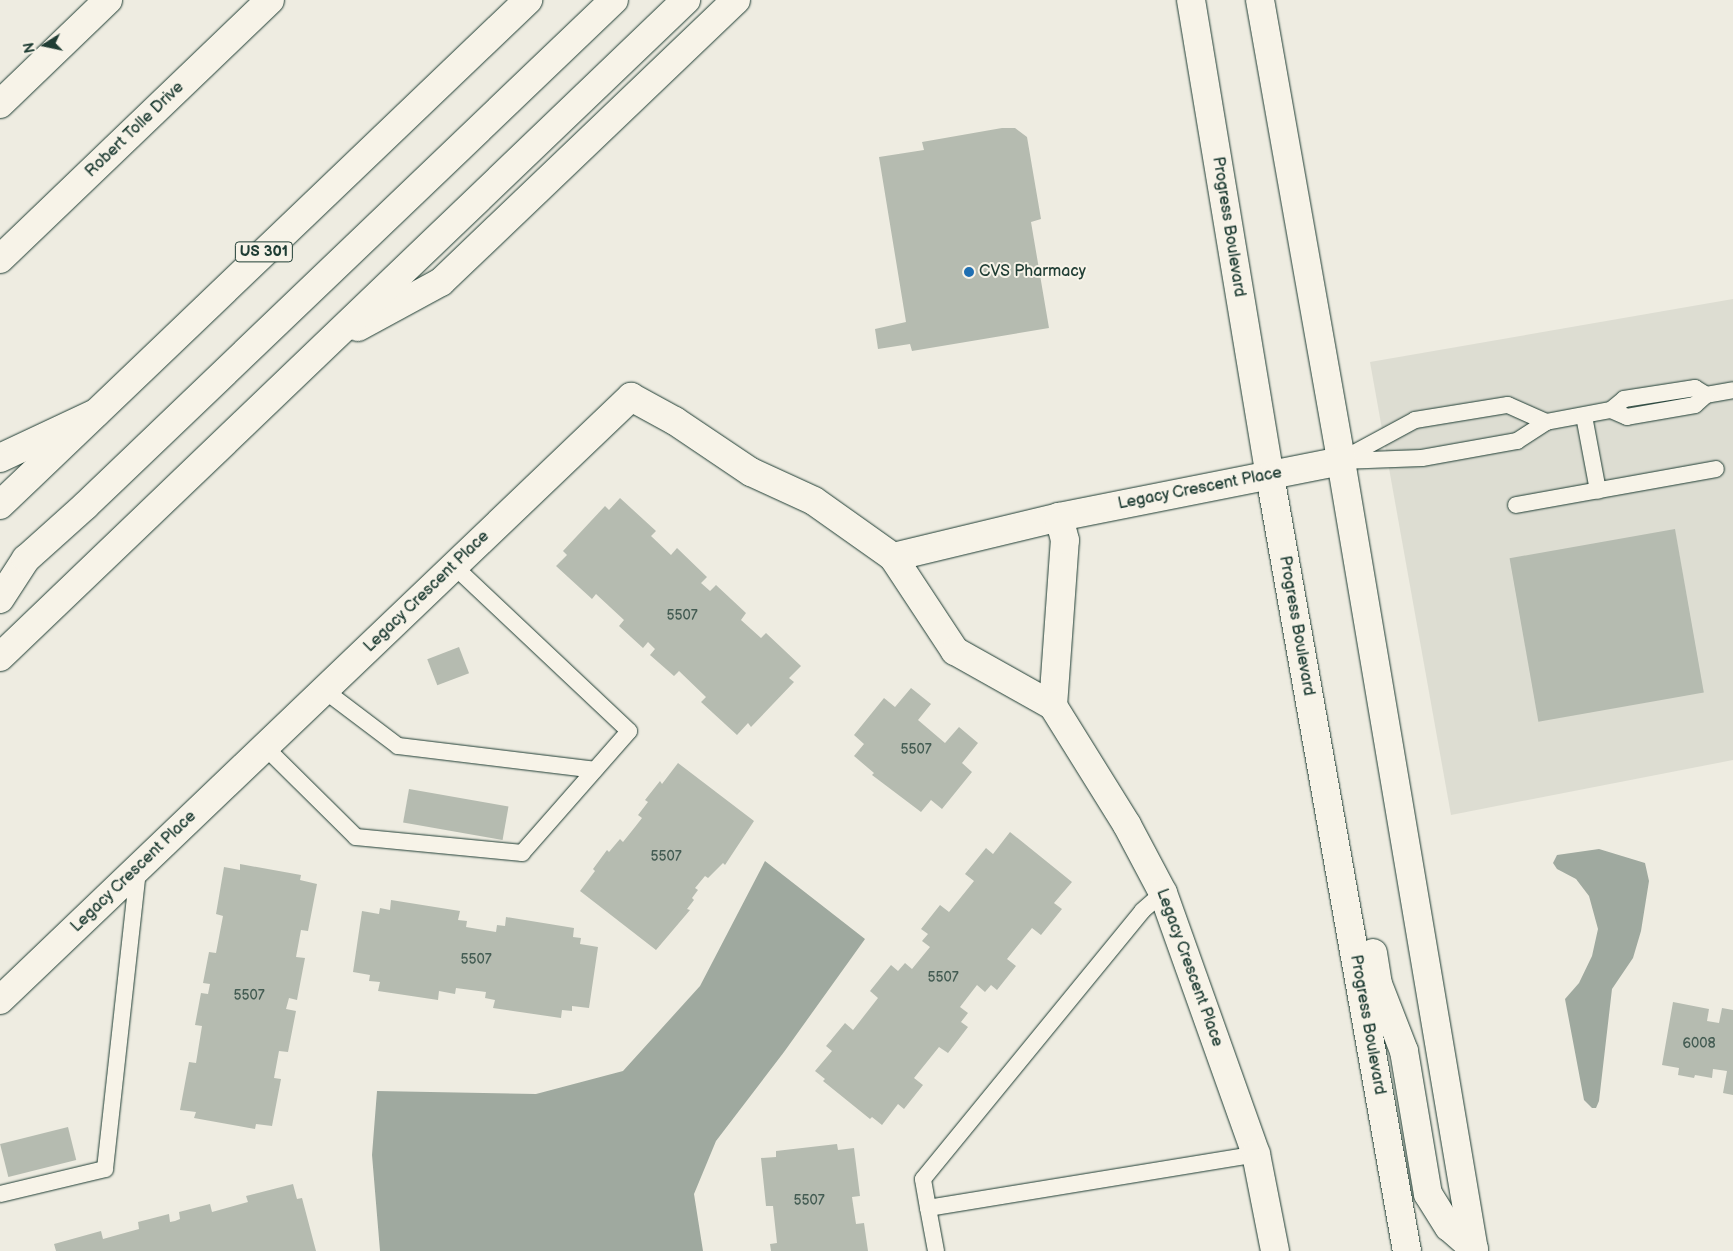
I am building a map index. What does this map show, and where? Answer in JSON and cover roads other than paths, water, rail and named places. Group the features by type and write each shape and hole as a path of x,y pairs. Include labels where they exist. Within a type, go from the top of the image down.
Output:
{"main road":[{"path":"0,104 108,0"},
{"name":"Robert Tolle Drive","path":"0,259 270,0"},
{"name":"US 301","path":"0,505 528,0"},
{"path":"0,598 26,559 85,506 614,0"},
{"path":"0,657 686,0"},
{"path":"326,344 441,282 736,0"},
{"name":"Progress Boulevard","path":"1191,0 1270,476 1407,1251"},
{"path":"1260,0 1341,461 1474,1250"},
{"name":"Legacy Crescent Place","path":"0,1000 631,397 675,421 751,472 814,500 893,557 955,651 1053,706 1127,825 1163,893 1256,1154 1275,1251"},
{"path":"0,458 96,413"},
{"name":"Legacy Crescent Place","path":"893,557 1059,517 1341,461"},
{"path":"1053,706 1065,540 1059,517"},
{"path":"1292,599 1315,636 1378,984 1404,1051 1428,1194 1449,1227 1474,1250"}],"lane":[{"path":"1341,461 1422,458 1517,441 1546,422 1611,410 1627,417 1695,405 1706,395 1733,390"},
{"path":"1341,461 1415,420 1508,405 1546,422"},
{"path":"1584,416 1598,491"},
{"path":"1516,505 1716,470"},
{"path":"265,747 356,837 522,852 629,731 454,566"},
{"path":"324,690 398,746 595,770"},
{"path":"0,1194 105,1169 138,868"},
{"path":"936,1251 923,1179 1142,911 1163,893"},
{"path":"928,1208 1256,1154"}],"place":[{"name":"CVS Pharmacy","path":"969,272"}]}
